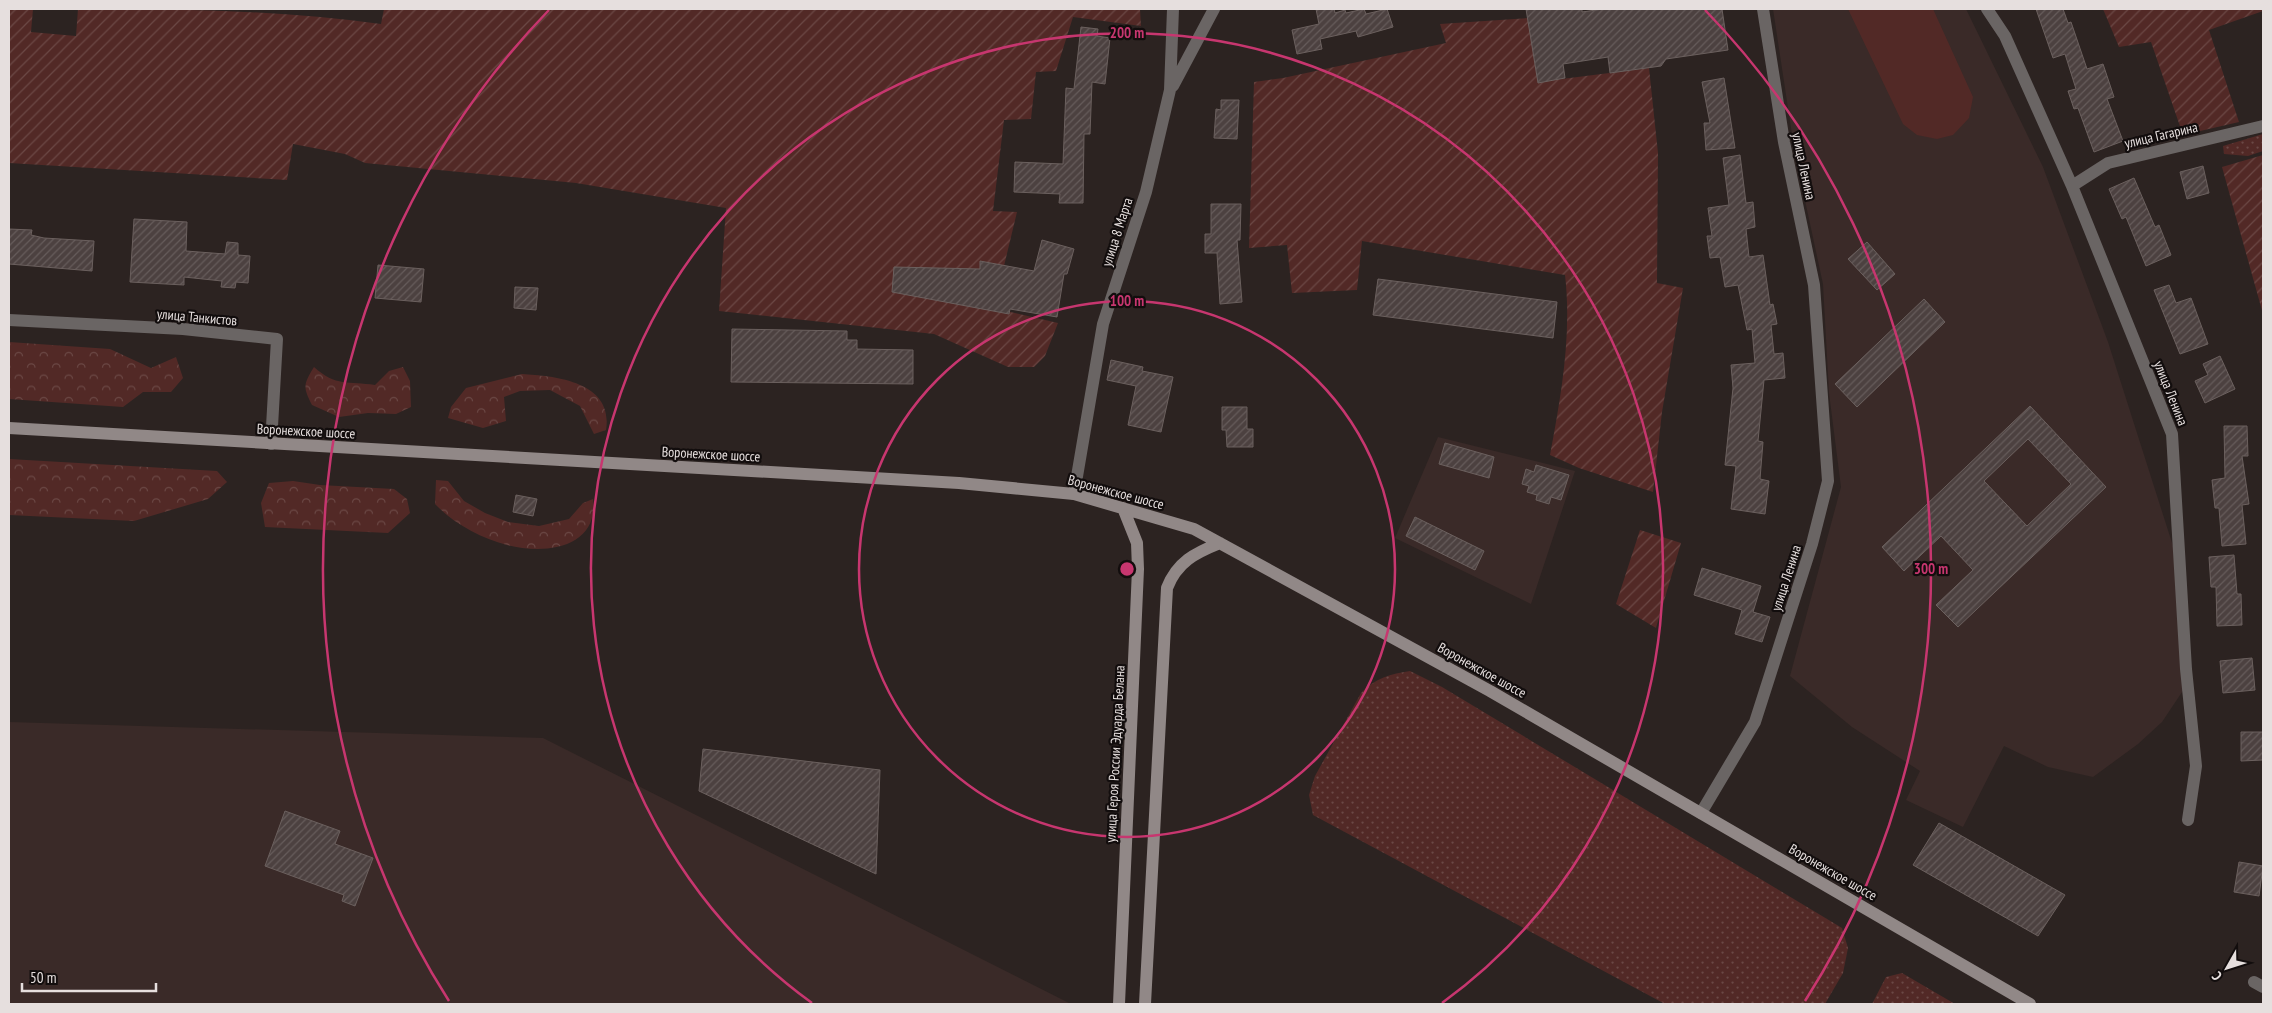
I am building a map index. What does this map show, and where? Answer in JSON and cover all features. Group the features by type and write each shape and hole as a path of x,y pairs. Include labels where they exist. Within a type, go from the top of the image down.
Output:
{"main road":[{"name":"Воронежское шоссе","path":"9,428 960,482 1074,494 1194,530 1220,543 1490,691 2030,1004"},
{"name":"улица Героя России Эдуарда Белана","path":"1118,1004 1138,569 1137,543 1122,508"},
{"path":"1145,1004 1168,588 1172,574 1183,561 1196,552 1220,543"}],"street":[{"name":"улица 8 Марта","path":"1074,494 1102,324 1146,192 1170,90 1173,9"},
{"path":"1170,90 1214,9"},
{"name":"улица Ленина","path":"1701,813 1755,722 1812,544 1828,481 1814,285 1784,142 1763,9"},
{"name":"улица Ленина","path":"1987,9 2005,36 2072,186 2172,434 2186,669 2196,766 2188,820"},
{"name":"улица Гагарина","path":"2072,186 2108,163 2263,126"},
{"name":"улица Танкистов","path":"9,320 183,329 277,339 271,444"}],"shaded area":[{"path":"1773,9 1966,9 2043,167 2108,342 2173,546 2184,689 2162,722 2138,744 2093,777 2048,767 2004,746 1963,827 1906,800 1920,771 1852,727 1790,676 1841,487 1829,393 1823,284 1795,154"},
{"path":"1438,437 1575,471 1531,604 1395,538"},
{"path":"9,722 543,738 1071,1004 9,1004"}],"green space":[{"path":"9,9 33,9 31,32 76,36 78,9 268,13 381,24 384,9 1140,9 1141,26 1073,17 1056,71 1036,72 1031,119 1004,120 993,211 1017,212 1004,266 998,309 1058,323 1045,356 1034,367 1008,367 934,334 719,311 726,208 576,183 365,163 345,154 293,144 287,180 9,163"},
{"path":"1848,9 1933,9 1973,97 1969,118 1953,135 1937,139 1917,135 1903,124"},
{"path":"2103,9 2263,9 2263,11 2209,30 2239,122 2183,135 2151,42 2119,47"},
{"path":"1528,18 1538,82 1649,68 1658,153 1657,283 1683,288 1662,412 1653,492 1579,468 1550,455 1566,343 1567,298 1565,275 1362,241 1357,290 1292,293 1287,245 1249,248 1254,82 1283,78 1446,43 1440,24"},
{"path":"2263,134 2263,151 2248,156 2224,154 2223,146"},
{"path":"2263,155 2263,314 2222,167"},
{"path":"9,342 110,349 151,368 176,357 183,378 171,392 143,392 123,407 9,399"},
{"path":"314,367 329,378 343,382 375,385 389,371 403,367 410,381 411,407 396,414 368,413 339,417 312,405 307,394 306,382"},
{"path":"522,374 566,380 592,392 601,401 606,414 606,430 594,434 580,406 550,390 520,391 504,397 506,421 483,428 448,418 451,407 466,388"},
{"path":"9,459 217,471 227,482 208,499 134,521 9,515"},
{"path":"436,480 448,481 464,501 485,513 508,522 539,526 569,519 583,503 593,499 593,515 587,528 578,538 566,544 552,548 537,549 507,545 468,529 442,511 435,504"},
{"path":"293,481 320,485 394,489 407,499 410,513 388,533 265,527 261,503 269,483"},
{"path":"1640,530 1681,543 1656,628 1616,604"},
{"path":"1410,671 1442,687 1842,928 1848,948 1843,973 1825,1004 1665,1004 1313,815 1309,795 1315,776 1361,693 1372,684 1384,678"},
{"path":"1902,973 1955,1004 1872,1004 1886,977"}],"building":[{"path":"1316,9 1334,9 1335,13 1345,10 1346,13 1364,9 1366,14 1387,9 1393,27 1358,37 1356,31 1320,39 1322,49 1297,54 1292,30 1319,24"},
{"path":"1526,9 1582,9 1582,12 1603,9 1722,9 1728,50 1666,59 1661,66 1610,73 1608,57 1563,64 1565,78 1538,83"},
{"path":"2036,9 2063,9 2068,23 2071,22 2087,69 2103,64 2114,97 2107,99 2123,141 2094,152 2078,108 2074,109 2068,91 2076,89 2065,54 2053,58"},
{"path":"1081,27 1098,29 1097,36 1110,38 1105,84 1092,82 1090,134 1084,134 1083,203 1059,203 1060,194 1014,192 1015,162 1063,164 1066,88 1074,89"},
{"path":"1724,78 1735,148 1706,150 1704,123 1710,123 1702,82"},
{"path":"1221,100 1239,100 1237,139 1214,138 1216,109 1221,110"},
{"path":"1740,155 1746,203 1753,202 1755,227 1746,229 1749,257 1763,255 1770,305 1773,304 1777,324 1771,325 1774,354 1783,353 1785,378 1764,380 1758,441 1763,442 1760,479 1769,481 1765,514 1731,509 1736,466 1725,465 1733,388 1731,365 1755,363 1752,329 1747,330 1738,285 1725,287 1720,257 1710,258 1707,236 1712,236 1708,208 1729,205 1723,158"},
{"path":"2203,166 2209,193 2187,199 2180,172"},
{"path":"2134,178 2155,227 2159,225 2171,255 2146,266 2126,217 2122,219 2109,189"},
{"path":"1211,204 1241,204 1240,240 1237,240 1242,302 1220,304 1217,253 1205,253 1205,234 1211,234"},
{"path":"134,219 187,222 186,251 225,254 227,242 238,243 238,255 250,256 248,283 236,282 235,288 221,287 222,281 184,277 184,285 130,282"},
{"path":"9,229 32,230 31,235 44,238 94,241 92,271 9,264"},
{"path":"1042,240 1074,249 1067,274 1064,274 1057,317 1010,309 1009,314 892,292 894,267 980,269 980,261 1034,271"},
{"path":"1867,242 1895,274 1877,290 1848,259"},
{"path":"378,265 424,269 421,302 375,298"},
{"path":"1378,279 1557,302 1553,338 1373,315"},
{"path":"2169,285 2176,303 2191,298 2208,344 2180,354 2154,290"},
{"path":"515,287 538,288 536,310 514,308"},
{"path":"1924,299 1945,322 1857,407 1835,384"},
{"path":"732,329 847,331 847,340 857,340 857,349 913,350 913,384 731,382"},
{"path":"2220,356 2235,389 2205,403 2195,381 2208,375 2203,364"},
{"path":"1111,360 1143,367 1142,371 1173,377 1161,432 1128,425 1136,386 1107,380"},
{"path":"2030,406 2106,487 1958,627 1936,605 1973,570 1941,536 1904,571 1882,547","holes":["2028,439 2071,484 2027,526 1984,481"]},
{"path":"1222,407 1247,407 1247,429 1253,429 1253,447 1227,447 1226,430 1222,430"},
{"path":"2224,426 2247,426 2248,456 2242,456 2249,504 2242,505 2246,544 2222,546 2219,508 2215,508 2212,480 2225,478"},
{"path":"1445,443 1494,457 1489,478 1439,464"},
{"path":"1536,465 1569,475 1561,500 1551,497 1549,504 1536,500 1537,495 1527,492 1529,486 1522,484 1526,469 1534,472"},
{"path":"516,495 537,499 533,516 513,512"},
{"path":"1415,517 1484,551 1475,570 1406,536"},
{"path":"2234,555 2237,594 2241,594 2242,625 2217,626 2216,587 2211,587 2209,557"},
{"path":"1702,568 1761,586 1753,612 1770,617 1762,642 1735,634 1742,610 1694,595"},
{"path":"2252,658 2255,690 2223,693 2220,661"},
{"path":"2241,732 2263,732 2263,760 2241,761"},
{"path":"703,749 880,770 876,874 699,791"},
{"path":"285,811 340,831 335,844 373,858 355,906 342,901 344,895 265,866"},
{"path":"1939,823 2065,895 2038,936 1913,865"},
{"path":"2239,862 2263,866 2259,896 2234,892"}]}
